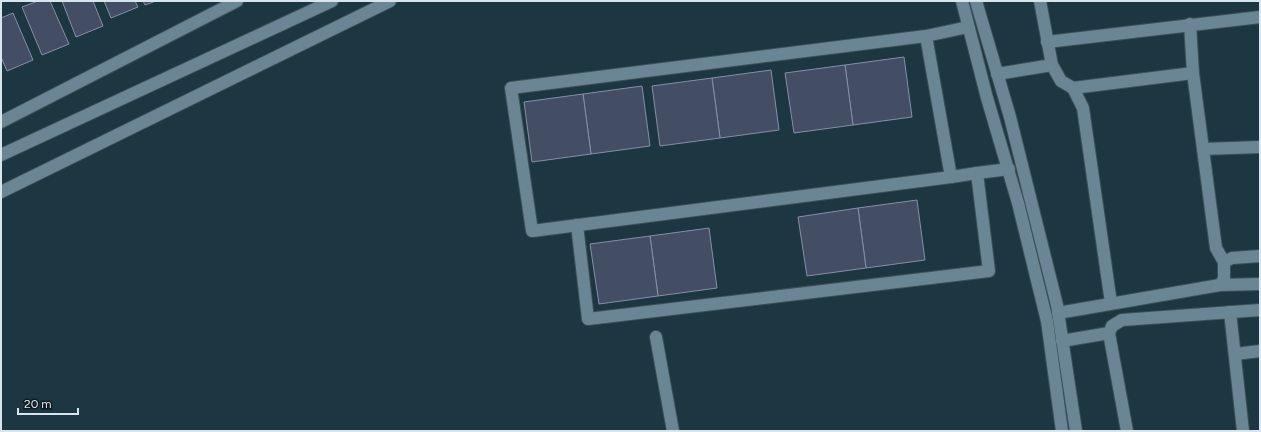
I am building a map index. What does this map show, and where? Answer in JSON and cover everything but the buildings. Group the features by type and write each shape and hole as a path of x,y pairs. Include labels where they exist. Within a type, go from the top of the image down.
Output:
{"street":[{"path":"1,122 237,1"},
{"path":"1,155 332,1"},
{"path":"1,192 390,1"},
{"path":"962,1 987,98 1009,169 1047,321 1062,431"},
{"path":"976,1 1014,132 1058,313 1076,431"},
{"path":"1040,1 1052,65 1061,81 1073,88 1083,108 1112,303"},
{"path":"1047,42 1190,24 1260,17"},
{"path":"1190,24 1193,73 1216,248 1224,262 1224,279 1220,286"},
{"path":"968,27 926,36 511,88 532,231 1009,169"},
{"path":"926,36 951,177"},
{"path":"997,74 1052,65"},
{"path":"1073,88 1193,73"},
{"path":"987,98 1003,94"},
{"path":"1203,149 1260,147"},
{"path":"577,225 588,319 989,271 977,173"},
{"path":"1224,262 1232,258 1260,256"},
{"path":"1058,313 1220,286 1260,284"},
{"path":"1127,431 1109,333 1112,326 1122,320 1260,310"},
{"path":"1230,312 1243,431"},
{"path":"1062,341 1109,333"},
{"path":"656,337 673,431"},
{"path":"1235,354 1260,351"}]}
